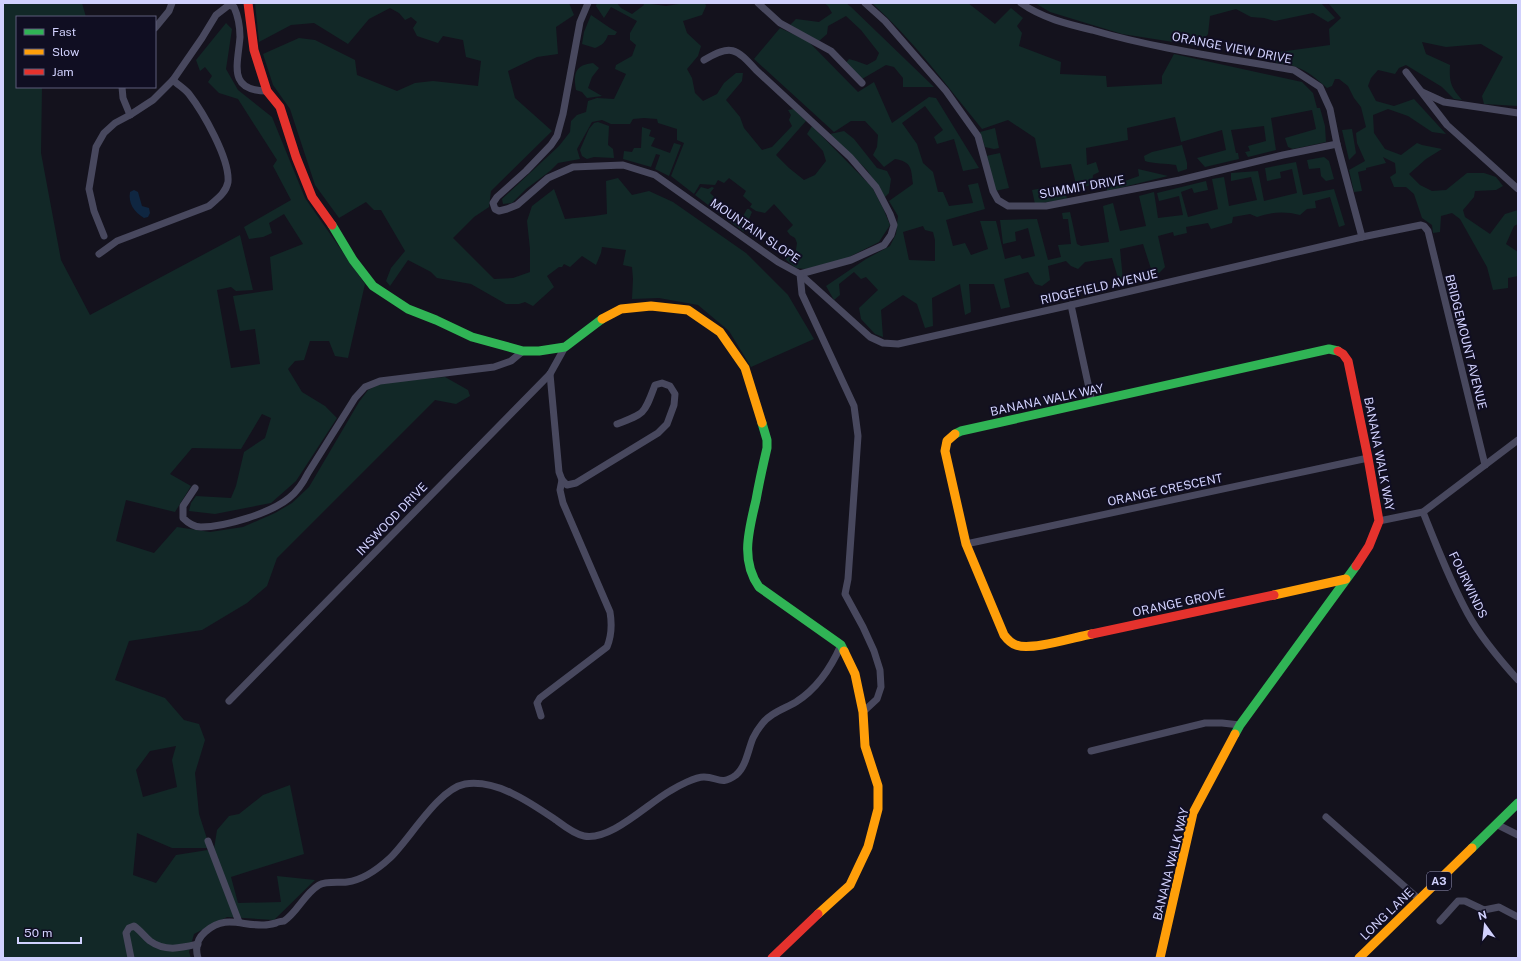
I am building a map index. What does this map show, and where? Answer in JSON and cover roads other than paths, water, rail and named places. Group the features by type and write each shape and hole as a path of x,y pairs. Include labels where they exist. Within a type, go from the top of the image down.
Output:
{"street":[{"path":"156,27 170,11 172,3"},
{"path":"248,3 254,50 267,91 280,107 296,157 312,196 334,228 353,260 373,286 408,309 472,337 524,351 539,351 565,347 605,317 621,310 651,306 688,310 720,332 746,368 767,440 767,448 748,539 747,555 749,566 754,580 759,587 841,645 855,674 862,712 865,746 878,786 878,809 868,847 850,885 772,958"},
{"name":"MOUNTAIN SLOPE","path":"588,3 580,22 563,114 557,136 526,170 497,196 493,203 495,209 499,211 517,204 548,178 573,167 623,165 655,175 778,262 800,274 802,294 854,406 858,436 845,594 874,651 880,670 881,687 877,699 862,712"},
{"path":"758,3 780,23 831,51 862,83"},
{"name":"SUMMIT DRIVE","path":"865,3 885,21 946,91 978,136 993,191 998,200 1008,206 1046,206 1180,180 1283,155 1337,144"},
{"name":"ORANGE VIEW DRIVE","path":"1021,3 1030,9 1054,20 1122,39 1294,70 1320,87 1330,110 1337,144 1362,237"},
{"path":"104,236 94,211 89,189 96,147 104,133 115,123 153,100 173,80 216,15 228,5 234,7 239,22 240,36 236,61 238,75 244,85 257,91 267,91"},
{"path":"704,60 719,51 727,49 736,51 744,56 756,70 850,157 876,187 890,214 894,225 891,235 884,245 851,260 800,274"},
{"path":"1406,72 1447,125 1518,189"},
{"path":"99,254 117,242 209,206 222,196 228,182 226,167 219,145 202,113 189,94 173,80"},
{"path":"122,88 122,98 130,115"},
{"path":"1420,91 1444,102 1518,113"},
{"name":"RIDGEFIELD AVENUE","path":"800,274 870,337 883,343 898,344 1362,237 1419,225 1424,226"},
{"name":"BRIDGEMOUNT AVENUE","path":"1424,226 1428,231 1485,465"},
{"path":"1071,305 1092,402"},
{"name":"INSWOOD DRIVE","path":"228,701 550,374 565,347"},
{"name":"BANANA WALK WAY","path":"966,544 945,451 945,445 948,438 961,431 1329,349 1335,349 1341,352 1348,361 1379,521 1369,546 1240,725 1193,813 1160,958"},
{"path":"194,488 183,506 183,518 190,525 200,527 237,521 275,507 301,486 355,398 365,388 380,380 494,368 511,361 524,351"},
{"path":"541,716 537,703 540,698 606,647 610,639 612,624 610,612 563,503 560,490 562,480 559,472 550,374"},
{"path":"562,480 568,484 576,483 658,433 667,424 674,405 675,394 670,386 662,382 654,385 647,407 640,415 617,424"},
{"path":"1379,521 1423,512 1518,440"},
{"name":"ORANGE CRESCENT","path":"966,544 1368,458"},
{"name":"FOURWINDS","path":"1423,512 1450,577 1468,615 1496,656 1518,680"},
{"name":"ORANGE GROVE","path":"966,544 1004,635 1008,642 1018,647 1030,648 1346,579"},
{"path":"198,958 196,951 200,938 212,927 228,922 264,925 284,921 312,889 321,884 349,882 364,878 389,859 433,808 452,789 465,784 479,784 499,788 524,798 581,836 594,837 608,832 634,816 669,791 685,784 704,777 725,781 737,775 743,765 753,736 763,722 772,714 794,703 825,675 833,663 841,645"},
{"path":"1091,751 1204,723 1240,725"},
{"name":"LONG LANE","path":"1359,958 1518,803"},
{"path":"1326,817 1420,900"},
{"path":"1496,824 1518,835"},
{"path":"208,841 239,922"},
{"path":"1440,921 1460,900 1484,910 1499,907 1518,917"},
{"path":"131,958 126,933 129,928 134,926 139,929 150,942 168,949 179,949 198,944"}],"water":[{"path":"134,190 138,192 142,206 149,208 150,213 148,217 144,218 132,207 130,192"}]}
